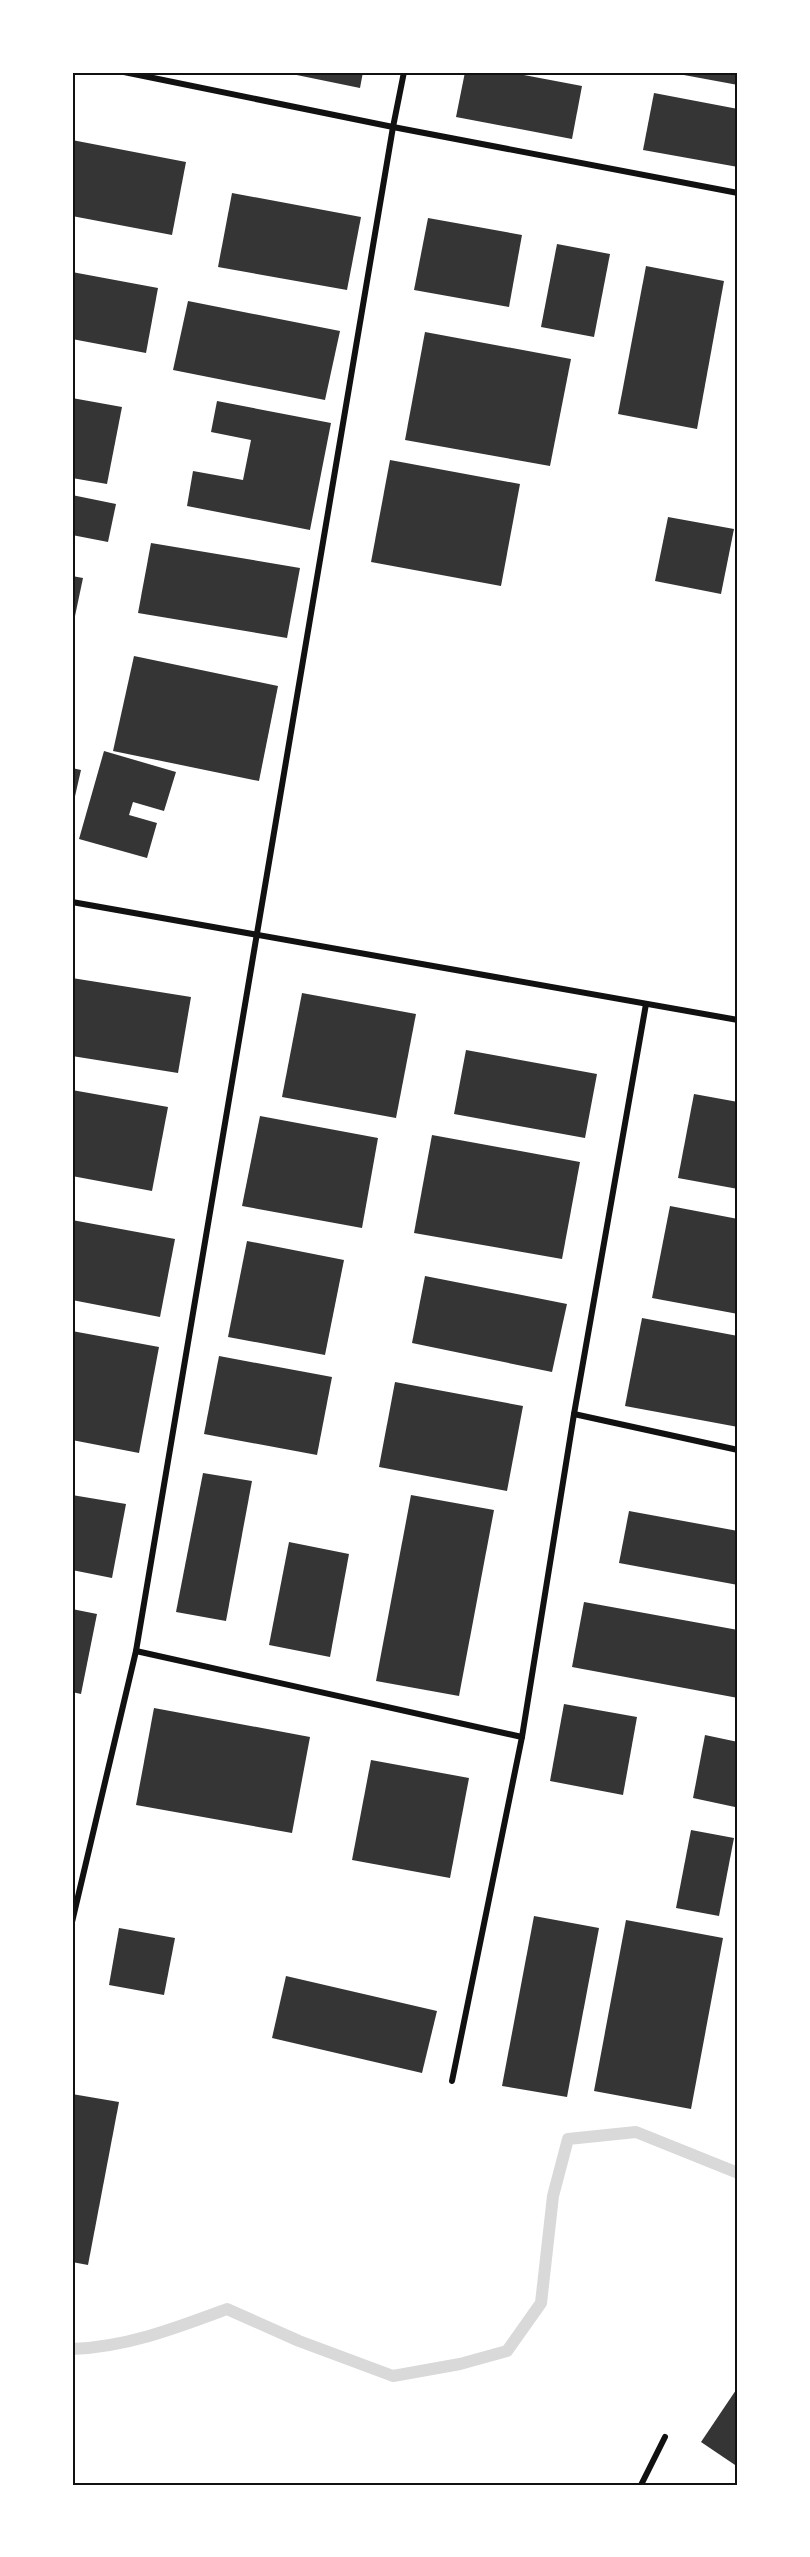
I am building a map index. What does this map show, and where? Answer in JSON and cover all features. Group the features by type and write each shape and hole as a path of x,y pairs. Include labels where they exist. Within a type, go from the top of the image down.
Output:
{"street":[{"path":"124,72 393,127 738,193"},
{"path":"72,1922 136,1650 404,72"},
{"path":"72,902 738,1020"},
{"path":"452,2081 522,1737 574,1414 646,1004"},
{"path":"574,1414 738,1450"},
{"path":"136,1650 522,1737"},
{"path":"641,2485 664,2436"}],"building":[{"path":"282,72 363,72 360,88"},
{"path":"465,72 508,72 582,86 572,139 456,117"},
{"path":"738,72 738,85 673,73"},
{"path":"654,93 738,109 738,167 643,150"},
{"path":"72,140 186,162 172,235 72,216"},
{"path":"232,193 361,217 347,290 218,267"},
{"path":"428,218 522,235 509,307 414,290"},
{"path":"557,244 610,254 594,337 541,327"},
{"path":"646,266 724,281 697,429 618,414"},
{"path":"72,272 158,288 146,353 72,339"},
{"path":"188,301 340,331 325,400 173,370"},
{"path":"425,332 571,359 550,466 405,440"},
{"path":"72,398 122,407 107,484 72,478"},
{"path":"217,401 331,423 310,530 187,506 193,471 243,480 251,440 211,432"},
{"path":"390,460 520,484 501,586 371,562"},
{"path":"72,495 116,504 108,542 72,535"},
{"path":"668,517 734,529 721,594 655,581"},
{"path":"151,543 300,568 287,638 138,613"},
{"path":"72,576 83,578 75,616 72,616"},
{"path":"134,656 278,686 259,781 113,751"},
{"path":"104,751 176,772 164,811 133,802 129,815 157,823 147,858 79,839"},
{"path":"72,768 81,770 73,805 72,805"},
{"path":"72,978 191,997 178,1073 72,1056"},
{"path":"302,993 416,1014 396,1118 282,1097"},
{"path":"466,1050 597,1074 585,1138 454,1114"},
{"path":"72,1090 168,1107 152,1191 72,1176"},
{"path":"694,1094 738,1102 738,1189 678,1178"},
{"path":"260,1116 378,1138 362,1228 242,1206"},
{"path":"432,1135 580,1162 562,1259 414,1233"},
{"path":"670,1206 738,1219 738,1314 652,1298"},
{"path":"72,1220 175,1239 160,1317 72,1300"},
{"path":"247,1241 344,1260 325,1355 228,1337"},
{"path":"425,1276 567,1304 552,1372 412,1343"},
{"path":"642,1318 738,1336 738,1427 625,1406"},
{"path":"72,1331 159,1347 139,1453 72,1440"},
{"path":"219,1356 332,1377 317,1455 204,1434"},
{"path":"395,1382 523,1406 507,1491 379,1467"},
{"path":"203,1473 252,1481 226,1621 176,1612"},
{"path":"72,1495 126,1504 112,1578 72,1570"},
{"path":"411,1495 494,1510 459,1696 376,1681"},
{"path":"629,1511 738,1531 738,1585 619,1563"},
{"path":"289,1542 349,1554 330,1657 269,1645"},
{"path":"584,1602 738,1630 738,1698 572,1667"},
{"path":"72,1609 97,1614 81,1694 72,1692"},
{"path":"564,1704 637,1717 623,1795 550,1781"},
{"path":"154,1708 310,1737 292,1833 136,1805"},
{"path":"705,1735 738,1742 738,1792 735,1807 693,1798"},
{"path":"371,1760 469,1778 450,1878 352,1860"},
{"path":"691,1830 734,1838 719,1916 676,1908"},
{"path":"534,1916 599,1928 567,2097 502,2086"},
{"path":"626,1920 723,1938 691,2109 594,2091"},
{"path":"119,1928 175,1938 164,1995 109,1985"},
{"path":"286,1976 437,2011 422,2073 272,2038"},
{"path":"72,2094 119,2102 88,2265 72,2262"},
{"path":"738,2387 738,2467 701,2442"}],"waterway":[{"path":"72,2349 112,2345 132,2340 227,2309 299,2341 393,2376 460,2364 507,2351 541,2303 553,2196 568,2139 636,2132 738,2173"}]}
